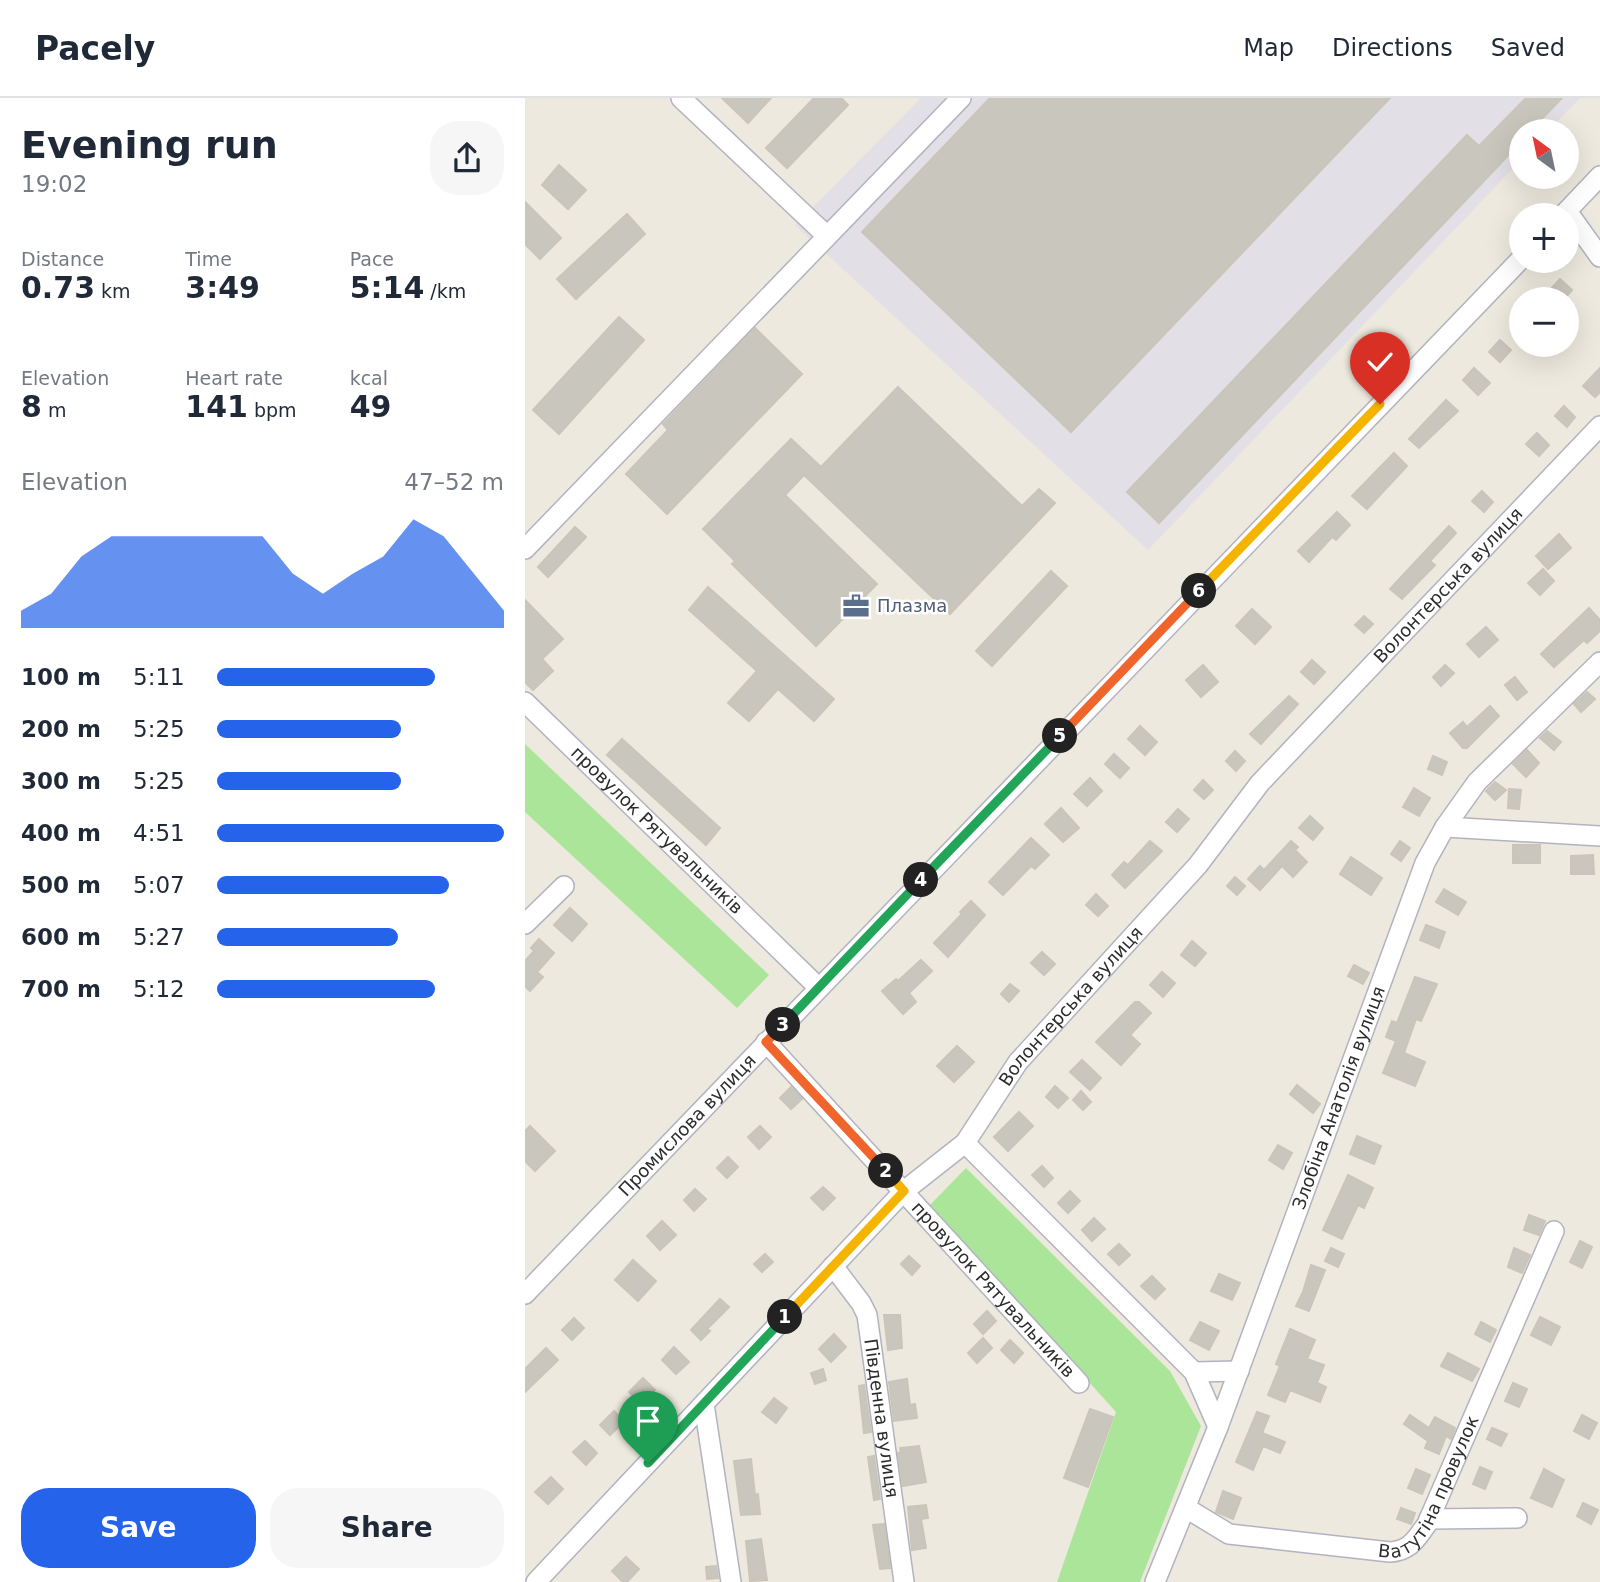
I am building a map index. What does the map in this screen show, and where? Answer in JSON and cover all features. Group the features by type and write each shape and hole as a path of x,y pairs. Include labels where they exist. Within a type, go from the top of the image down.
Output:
{"street":[{"path":"681,98 827,236"},
{"path":"525,549 961,98"},
{"path":"1574,203 1600,176"},
{"path":"1579,231 1600,257"},
{"name":"Промислова вулиця","path":"525,1294 1509,271"},
{"name":"Волонтерська вулиця","path":"536,1582 904,1191 965,1143 1018,1062 1198,865 1260,783 1600,426"},
{"name":"Злобіна Анатолія вулиця","path":"1155,1582 1218,1427 1425,863 1445,827 1478,782 1600,662"},
{"name":"провулок Рятувальників","path":"525,702 818,987"},
{"path":"1445,827 1600,836"},
{"path":"525,924 564,886"},
{"name":"провулок Рятувальників","path":"766,1042 1079,1383"},
{"path":"965,1143 1194,1372 1218,1427"},
{"name":"Ватутіна провулок","path":"1186,1507 1229,1534 1390,1552 1401,1552 1412,1545 1429,1519 1554,1231"},
{"name":"Південна вулиця","path":"833,1266 867,1315 904,1582"},
{"path":"1194,1372 1239,1371"},
{"path":"704,1404 731,1582"},
{"path":"1429,1519 1517,1518"}],"shaded area":[{"path":"921,98 1580,98 1560,119 1509,119 1509,173 1148,550 795,225"}],"green space":[{"path":"525,744 769,975 737,1008 525,812"},
{"path":"966,1168 1170,1371 1201,1426 1140,1582 1057,1582 1116,1412 930,1205"}],"building":[{"path":"722,98 771,98 748,123"},
{"path":"814,98 841,98 848,105 787,168 766,148"},
{"path":"990,98 1390,98 1071,432 862,232"},
{"path":"1526,98 1562,98 1542,119 1509,119 1509,154 1159,523 1127,492 1467,135 1479,146"},
{"path":"559,165 586,190 568,209 542,185"},
{"path":"525,202 561,238 540,259 525,244"},
{"path":"627,214 645,234 576,299 557,279"},
{"path":"1560,279 1569,287 1553,287"},
{"path":"619,317 644,340 559,434 533,410"},
{"path":"755,328 802,374 667,514 626,474 668,430 663,424"},
{"path":"1500,340 1509,348 1509,352 1500,362 1489,352"},
{"path":"1474,368 1490,383 1478,395 1463,380"},
{"path":"1600,368 1600,392 1595,397 1583,386"},
{"path":"898,387 1022,506 1039,489 1055,503 950,614 804,475 785,495 877,584 816,646 732,564 735,561 703,529 791,439 821,467"},
{"path":"1446,400 1458,411 1419,448 1409,439"},
{"path":"1564,406 1575,417 1567,427 1555,416"},
{"path":"1537,433 1549,445 1539,456 1526,444"},
{"path":"1394,453 1407,466 1367,509 1352,496"},
{"path":"1482,491 1493,502 1484,512 1472,501"},
{"path":"1337,512 1350,525 1336,540 1332,537 1309,562 1298,551"},
{"path":"1449,526 1456,533 1430,561 1435,565 1402,599 1390,589"},
{"path":"575,527 586,537 548,577 538,567"},
{"path":"1559,534 1571,548 1548,569 1536,556"},
{"path":"1543,569 1554,581 1540,595 1528,583"},
{"path":"1051,571 1067,586 992,666 976,651"},
{"path":"708,587 834,699 814,721 778,689 749,721 728,703 757,671 689,610"},
{"path":"525,600 563,639 542,659 553,671 533,690 525,682"},
{"path":"1589,608 1600,620 1600,631 1587,643 1584,640 1554,667 1541,654"},
{"path":"1252,609 1271,627 1255,644 1236,626"},
{"path":"1364,616 1373,624 1364,633 1355,625"},
{"path":"1486,627 1498,640 1479,657 1467,644"},
{"path":"1312,660 1325,672 1314,684 1301,672"},
{"path":"1203,665 1218,682 1201,697 1186,680"},
{"path":"1445,665 1454,673 1441,686 1433,677"},
{"path":"1515,677 1527,692 1517,700 1505,685"},
{"path":"1587,692 1595,699 1581,712 1574,704"},
{"path":"1289,696 1298,704 1261,744 1250,734"},
{"path":"1490,706 1499,716 1467,748 1463,748 1450,733 1463,722 1467,727"},
{"path":"1140,726 1157,742 1145,755 1128,739"},
{"path":"1547,731 1561,742 1554,750 1540,738"},
{"path":"622,739 720,828 706,845 607,755"},
{"path":"1527,750 1539,763 1526,777 1513,764"},
{"path":"1235,751 1245,761 1236,771 1226,761"},
{"path":"1114,754 1129,768 1120,778 1105,764"},
{"path":"1433,756 1447,762 1442,775 1428,769"},
{"path":"1090,778 1102,791 1087,806 1074,794"},
{"path":"1203,780 1213,790 1204,799 1194,790"},
{"path":"1495,782 1506,790 1495,800 1486,791"},
{"path":"1414,788 1430,798 1419,816 1403,807"},
{"path":"1509,789 1521,790 1519,809 1508,808"},
{"path":"1061,808 1079,828 1063,842 1045,824"},
{"path":"1178,809 1189,819 1177,832 1166,822"},
{"path":"1310,816 1323,828 1313,840 1299,828"},
{"path":"1031,838 1049,855 1035,869 1031,866 1003,895 989,882"},
{"path":"1150,841 1162,851 1125,888 1112,875 1124,862 1128,865"},
{"path":"1291,841 1298,847 1295,850 1307,862 1293,877 1282,866 1260,890 1248,879 1260,866 1264,870"},
{"path":"1400,841 1410,848 1401,861 1391,854"},
{"path":"1513,845 1540,845 1540,863 1513,863"},
{"path":"1593,855 1594,874 1571,874 1571,856"},
{"path":"1351,857 1382,878 1371,895 1340,874"},
{"path":"1235,877 1245,886 1237,895 1227,886"},
{"path":"1444,889 1466,902 1458,915 1436,902"},
{"path":"1096,894 1108,906 1098,916 1086,905"},
{"path":"971,901 985,915 948,957 934,943"},
{"path":"570,908 587,924 572,941 554,925"},
{"path":"1426,925 1445,932 1439,948 1420,940"},
{"path":"539,939 554,953 537,972 543,977 530,991 525,986 525,961 534,951 531,948"},
{"path":"1192,941 1206,953 1195,966 1181,955"},
{"path":"1042,952 1055,964 1044,975 1031,963"},
{"path":"921,960 932,971 909,993 916,1002 903,1014 882,991 896,979 898,981"},
{"path":"1354,965 1369,973 1363,984 1348,976"},
{"path":"1162,972 1175,983 1163,997 1150,985"},
{"path":"1415,977 1437,984 1421,1021 1416,1019 1404,1053 1425,1062 1415,1086 1383,1073 1396,1041 1386,1037 1392,1021 1397,1023"},
{"path":"1010,984 1019,991 1009,1002 1001,994"},
{"path":"1135,1002 1139,1002 1151,1013 1130,1035 1140,1044 1121,1065 1096,1042"},
{"path":"957,1046 974,1062 954,1082 937,1066"},
{"path":"1082,1060 1101,1078 1090,1090 1070,1072"},
{"path":"1297,1085 1320,1104 1313,1113 1290,1094"},
{"path":"1055,1086 1068,1098 1058,1108 1046,1097"},
{"path":"791,1087 802,1099 791,1109 780,1098"},
{"path":"1081,1091 1091,1102 1083,1110 1073,1100"},
{"path":"1019,1112 1033,1126 1008,1151 994,1137"},
{"path":"530,1126 555,1151 535,1171 525,1161 525,1131"},
{"path":"760,1126 771,1137 759,1149 748,1137"},
{"path":"1357,1136 1381,1146 1374,1164 1350,1154"},
{"path":"1278,1145 1292,1153 1283,1169 1269,1160"},
{"path":"728,1157 738,1167 727,1178 717,1168"},
{"path":"1042,1166 1053,1178 1044,1187 1032,1175"},
{"path":"1348,1175 1373,1188 1364,1208 1358,1205 1342,1239 1323,1230"},
{"path":"823,1187 835,1198 823,1210 811,1198"},
{"path":"695,1189 706,1199 694,1211 684,1200"},
{"path":"1070,1191 1080,1201 1068,1213 1058,1203"},
{"path":"1529,1215 1545,1221 1539,1235 1524,1230"},
{"path":"1094,1218 1105,1229 1092,1241 1082,1230"},
{"path":"662,1221 676,1235 660,1250 647,1236"},
{"path":"1580,1241 1592,1247 1582,1268 1570,1262"},
{"path":"1119,1244 1130,1255 1119,1265 1108,1254"},
{"path":"1331,1248 1344,1254 1338,1267 1325,1261"},
{"path":"1514,1248 1530,1255 1522,1273 1508,1267"},
{"path":"765,1254 773,1262 762,1272 754,1264"},
{"path":"909,1256 920,1266 912,1275 901,1264"},
{"path":"633,1260 656,1281 638,1301 615,1280"},
{"path":"1311,1265 1325,1270 1309,1311 1296,1306"},
{"path":"1219,1274 1240,1283 1232,1300 1211,1291"},
{"path":"1152,1276 1165,1289 1155,1299 1141,1286"},
{"path":"720,1299 729,1307 707,1329 710,1331 701,1340 691,1330"},
{"path":"987,1311 996,1321 983,1334 974,1324"},
{"path":"884,1315 900,1315 902,1348 888,1350"},
{"path":"1540,1317 1560,1327 1551,1345 1531,1335"},
{"path":"574,1318 584,1328 572,1340 562,1330"},
{"path":"1200,1322 1219,1331 1209,1350 1190,1340"},
{"path":"1481,1322 1496,1330 1490,1342 1475,1334"},
{"path":"1290,1329 1315,1340 1307,1359 1324,1365 1317,1383 1326,1387 1320,1402 1290,1390 1285,1402 1268,1395 1280,1366 1276,1364"},
{"path":"834,1334 846,1347 831,1362 819,1349"},
{"path":"983,1338 992,1348 977,1363 968,1353"},
{"path":"1010,1340 1023,1353 1014,1363 1001,1350"},
{"path":"674,1347 689,1362 676,1374 662,1360"},
{"path":"546,1348 558,1360 525,1392 525,1369"},
{"path":"1448,1353 1479,1369 1472,1381 1441,1366"},
{"path":"823,1369 826,1380 815,1384 811,1373"},
{"path":"643,1378 655,1390 641,1403 629,1392"},
{"path":"907,1379 910,1405 915,1404 917,1418 894,1421 889,1382"},
{"path":"1513,1383 1527,1389 1519,1407 1505,1401"},
{"path":"864,1385 871,1432 864,1433 859,1386"},
{"path":"774,1398 787,1408 776,1423 762,1412"},
{"path":"1090,1409 1113,1417 1088,1487 1064,1478"},
{"path":"614,1411 624,1422 610,1435 600,1425"},
{"path":"1257,1412 1269,1416 1262,1433 1285,1442 1280,1453 1263,1446 1253,1470 1236,1462"},
{"path":"1410,1415 1429,1428 1435,1417 1455,1428 1451,1439 1446,1436 1439,1454 1425,1448 1428,1441 1404,1424"},
{"path":"1582,1415 1597,1423 1589,1439 1574,1431"},
{"path":"1492,1428 1507,1434 1501,1446 1487,1439"},
{"path":"585,1441 597,1453 586,1465 573,1452"},
{"path":"919,1446 926,1482 903,1486 898,1453 901,1452 900,1448"},
{"path":"874,1456 880,1499 874,1500 868,1457"},
{"path":"751,1459 760,1514 741,1515 734,1461"},
{"path":"1480,1467 1492,1472 1485,1489 1473,1484"},
{"path":"1416,1469 1430,1475 1422,1494 1408,1488"},
{"path":"1544,1469 1564,1480 1552,1507 1531,1498"},
{"path":"551,1477 563,1489 548,1504 535,1492"},
{"path":"1223,1491 1241,1498 1233,1519 1216,1512"},
{"path":"1583,1503 1598,1510 1591,1524 1577,1516"},
{"path":"926,1505 928,1518 921,1519 926,1548 912,1550 908,1507"},
{"path":"1401,1508 1415,1513 1411,1524 1397,1519"},
{"path":"884,1524 890,1568 880,1569 873,1525"},
{"path":"761,1539 767,1580 750,1581 746,1541"},
{"path":"626,1557 639,1569 627,1582 623,1582 612,1571"},
{"path":"716,1566 718,1578 707,1579 706,1567"}],"place":[{"name":"Плазма","path":"856,606"}],"route":[{"path":"648,1463 904,1191 766,1042 1380,404"}]}
